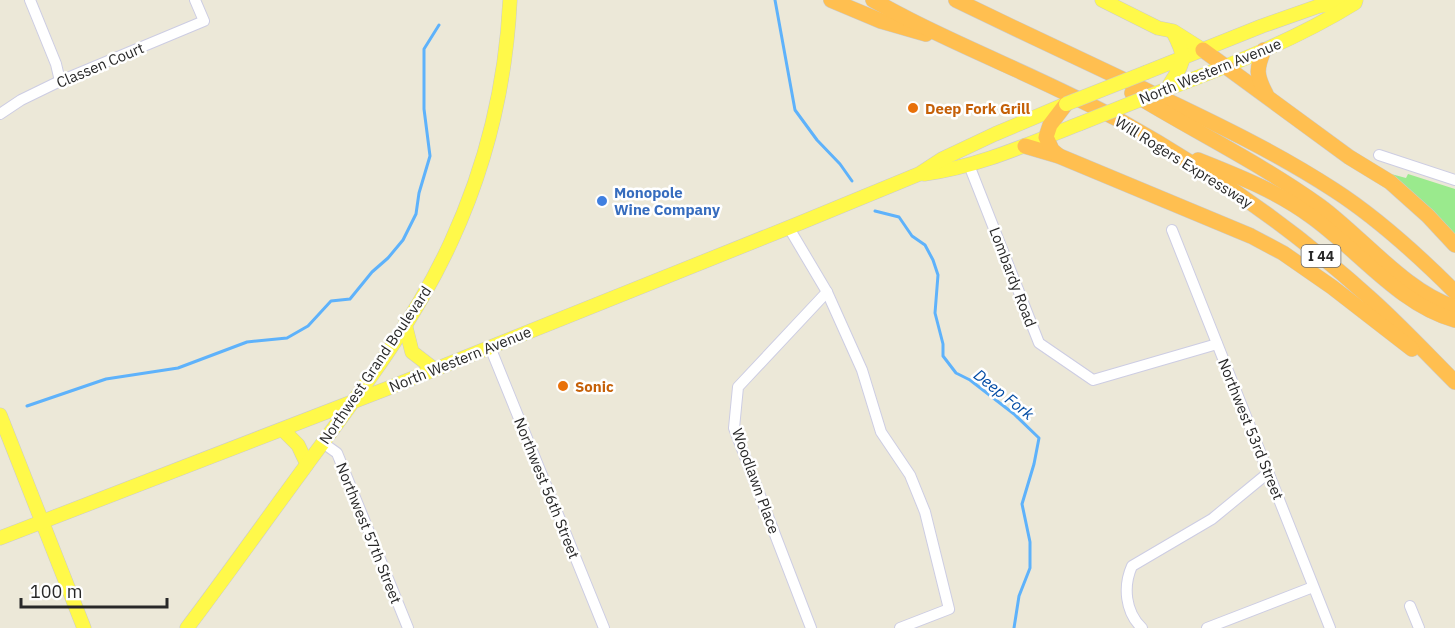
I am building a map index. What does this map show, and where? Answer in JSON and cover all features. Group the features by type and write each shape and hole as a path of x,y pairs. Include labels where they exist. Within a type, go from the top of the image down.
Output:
{"highway":[{"path":"831,0 881,21 968,46"},
{"name":"Will Rogers Expressway","path":"873,0 1117,119 1170,149 1250,202 1306,243 1371,299 1455,383"},
{"path":"956,0 1224,127 1286,159 1373,218 1417,255 1455,292"},
{"path":"1203,50 1349,157 1390,182 1428,216 1455,245"},
{"path":"1264,50 1257,69 1258,78 1267,97"},
{"path":"1072,56 1180,122 1249,159 1289,184 1322,207 1424,294 1455,307"},
{"path":"1058,110 1046,137 1052,150 1059,156"},
{"path":"1025,146 1059,156 1218,221 1283,254 1332,287 1455,383"},
{"path":"1170,149 1259,184 1280,196 1312,217 1350,247 1407,297 1426,309 1455,320"}],"main road":[{"name":"Northwest Grand Boulevard","path":"187,628 353,402 405,324 450,244 481,166 499,92 508,39 510,0"},
{"path":"1102,0 1158,28 1173,32 1203,50"},
{"name":"North Western Avenue","path":"918,174 947,171 1025,146 1264,50 1326,21 1358,0"},
{"name":"North Western Avenue","path":"0,538 283,430 789,228 918,174 942,159 995,134 1262,26 1319,6 1358,0"},
{"path":"1158,28 1170,48 1169,55 1162,66"},
{"path":"1171,86 1181,68 1183,58 1182,50 1173,32"},
{"path":"405,324 412,352 434,369"},
{"path":"0,415 84,628"},
{"path":"283,430 298,445 307,464"}],"street":[{"path":"30,0 56,64 60,81"},
{"name":"Classen Court","path":"0,114 21,100 60,81 204,21 195,0"},
{"path":"1379,154 1455,180"},
{"name":"Lombardy Road","path":"969,165 1039,343 1093,380 1217,344"},
{"path":"789,228 827,292 862,370 881,432 910,475 925,512 949,609 900,628"},
{"name":"Northwest 53rd Street","path":"1172,230 1330,628"},
{"name":"Woodlawn Place","path":"811,628 734,428 738,387 827,292"},
{"name":"Northwest 56th Street","path":"490,347 603,628"},
{"name":"Northwest 57th Street","path":"323,443 337,453 408,628"},
{"path":"1139,625 1125,591 1132,566 1212,519 1268,473"},
{"path":"1208,628 1314,587"},
{"path":"1410,606 1419,628"}],"green space":[{"path":"1380,171 1406,178 1408,174 1455,189 1455,239"}],"waterway":[{"name":"Deep Fork","path":"775,0 795,110 852,181"},
{"path":"27,406 106,379 178,368 247,342 287,338 308,326 331,301 350,299 403,240 416,214 419,193 430,156 424,109 424,49 439,25"},
{"name":"Deep Fork","path":"875,211 899,217 912,236 925,245 933,260 938,275 935,313 943,344 943,356 956,373 970,380 1014,414 1039,438 1022,504 1030,542 1030,568 1019,596 1014,628"}],"place":[{"name":"Deep Fork Grill","path":"913,108"},
{"name":"Monopole Wine Company","path":"602,201"},
{"name":"Sonic","path":"563,386"}]}
